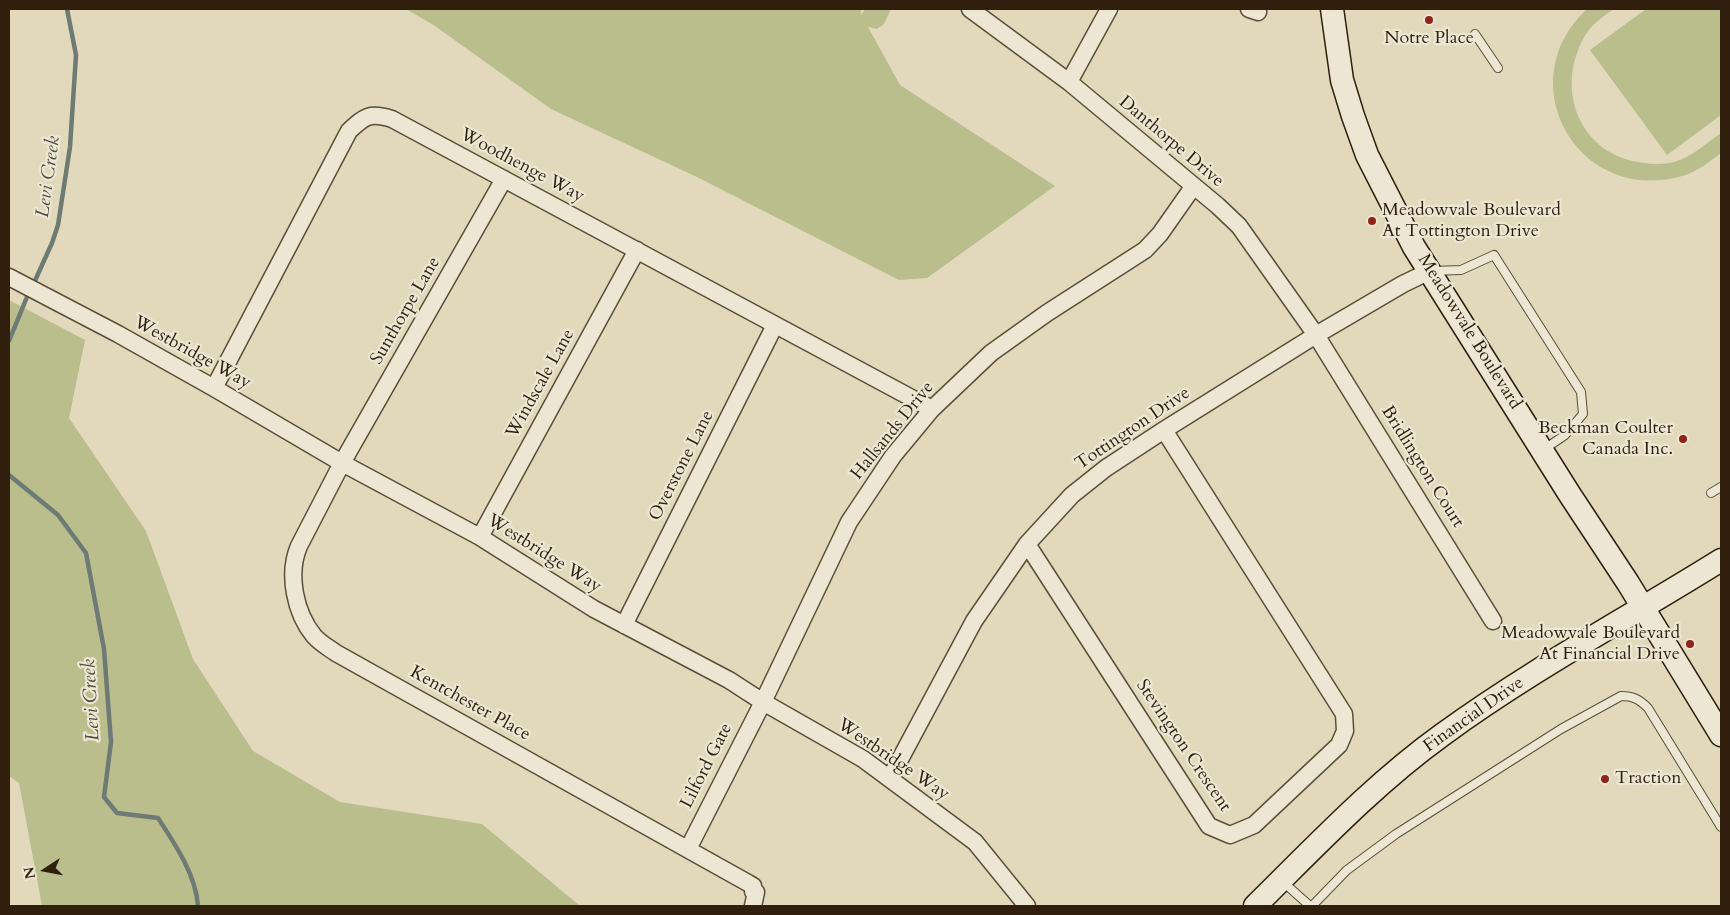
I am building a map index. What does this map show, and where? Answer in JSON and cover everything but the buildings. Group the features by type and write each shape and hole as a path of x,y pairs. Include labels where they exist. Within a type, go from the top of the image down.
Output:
{"main road":[{"name":"Meadowvale Boulevard","path":"1332,9 1342,80 1367,155 1414,246 1570,495 1644,608 1721,735"},
{"name":"Financial Drive","path":"1255,906 1361,801 1441,736 1536,672 1721,560"}],"street":[{"name":"Danthorpe Drive","path":"970,9 1069,82 1218,206 1239,226 1316,335"},
{"path":"1069,82 1109,9"},
{"name":"Woodhenge Way","path":"214,388 349,131 364,118 372,115 392,119 932,409"},
{"name":"Sunthorpe Lane","path":"342,463 504,179"},
{"name":"Hallsands Drive","path":"762,702 849,522 893,456 932,409 998,348 1053,308 1145,250 1160,234 1193,187"},
{"name":"Windscale Lane","path":"480,537 637,250"},
{"name":"Tottington Drive","path":"890,778 974,621 1027,544 1082,487 1106,468 1164,430 1316,335 1402,284 1430,271"},
{"name":"Westbridge Way","path":"9,278 214,388 342,463 480,537 594,609 728,680 762,702 863,759 975,842 1027,906"},
{"name":"Overstone Lane","path":"624,625 775,325"},
{"name":"Bridlington Court","path":"1316,335 1493,620"},
{"name":"Stevington Crescent","path":"1027,544 1209,826 1230,836 1254,825 1339,745 1345,731 1344,714 1164,430"},
{"name":"Kentchester Place","path":"342,463 294,556 293,573 301,614 314,636 344,658 753,886 756,894 753,906"},
{"name":"Lilford Gate","path":"688,849 762,702"}],"lane":[{"path":"1474,34 1498,68"},
{"path":"1430,271 1461,270 1494,255 1581,392 1583,414 1565,435 1543,450"},
{"path":"1711,493 1721,487"},
{"path":"1282,880 1311,906 1347,870 1396,834 1561,730 1621,696 1638,698 1648,708 1721,827"}],"green space":[{"path":"406,9 861,9 861,15 865,9 891,9 884,24 877,29 868,27 900,85 1055,186 927,278 899,280 697,177 551,109 435,26"},
{"path":"1587,9 1614,9 1597,22 1586,34 1575,59 1572,77 1572,94 1576,110 1583,125 1593,138 1605,149 1620,157 1642,163 1661,164 1683,159 1721,133 1721,153 1693,172 1682,176 1645,180 1612,173 1585,156 1566,131 1555,102 1554,70 1564,38"},
{"path":"1646,9 1721,9 1721,115 1667,155 1590,50"},
{"path":"9,300 85,340 69,418 146,531 193,659 253,751 340,802 482,824 580,906 42,906 19,783 9,776"}],"waterway":[{"name":"Levi Creek","path":"33,285 58,225 70,147 76,55 67,9"},
{"name":"Levi Creek","path":"9,341 29,292"},
{"name":"Levi Creek","path":"9,475 58,515 86,553 104,649 111,742 104,797 117,813 158,818 178,849 189,871 198,906"}],"place":[{"name":"Notre Place","path":"1429,20"},
{"name":"Meadowvale Boulevard At Tottington Drive","path":"1372,221"},
{"name":"Beckman Coulter Canada Inc.","path":"1683,439"},
{"name":"Meadowvale Boulevard At Financial Drive","path":"1690,644"},
{"name":"Traction","path":"1605,779"}]}
